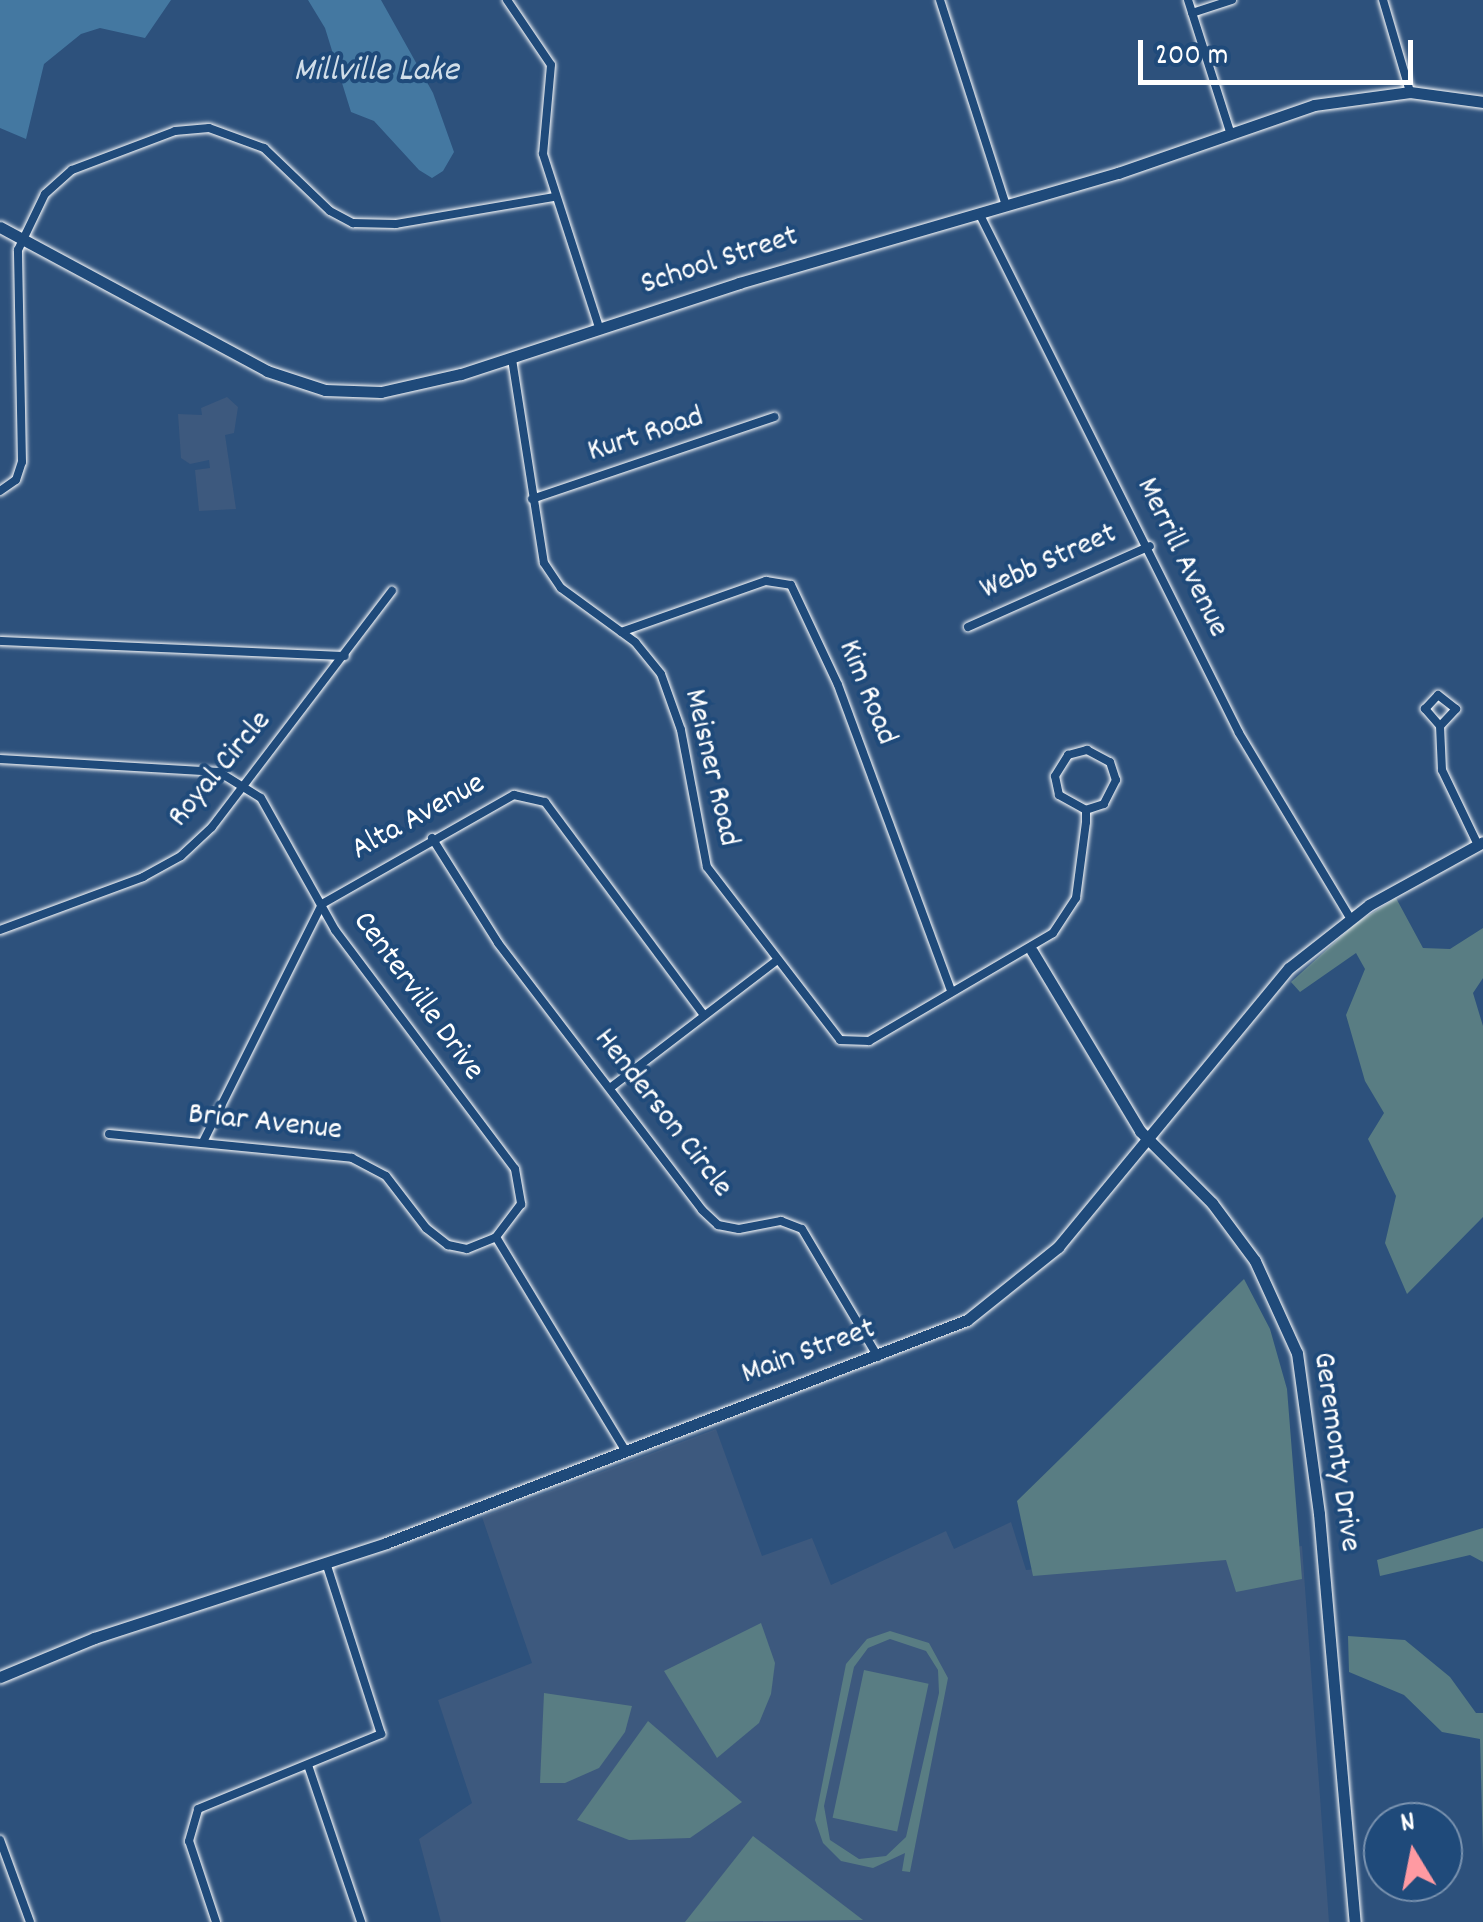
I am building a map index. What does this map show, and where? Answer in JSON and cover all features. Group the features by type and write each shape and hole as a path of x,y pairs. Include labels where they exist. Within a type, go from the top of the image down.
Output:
{"street":[{"path":"508,0 550,65 542,142 554,197 600,330"},
{"path":"940,0 1006,205"},
{"path":"1188,0 1230,132"},
{"path":"1192,13 1232,0"},
{"path":"1383,0 1410,92"},
{"name":"School Street","path":"0,227 239,358 309,387 381,392 512,359 1325,103 1410,92 1483,102"},
{"path":"0,490 16,480 22,462 16,278 22,239 45,194 72,170 198,128 254,142 330,212 353,223 396,224 554,197"},
{"name":"Merrill Avenue","path":"979,213 1150,546 1239,734 1350,918"},
{"name":"Meisner Road","path":"512,359 532,499 549,572 652,661 672,699 707,867 832,1033 848,1044 882,1035 1006,958 1032,951"},
{"name":"Kurt Road","path":"532,499 774,417"},
{"name":"Webb Street","path":"968,626 1150,546"},
{"name":"Kim Road","path":"622,632 766,581 791,585 838,685 950,991"},
{"name":"Royal Circle","path":"0,930 163,869 212,826 392,591"},
{"path":"0,641 345,656"},
{"path":"1440,726 1456,714 1444,695 1425,708 1440,726 1442,770 1480,843"},
{"path":"1087,750 1110,762 1116,780 1104,804 1086,810 1063,800 1055,776 1068,754 1087,750"},
{"path":"0,759 196,769 245,783"},
{"name":"Centerville Drive","path":"245,783 272,813 322,904 411,1036 520,1178 522,1204 496,1237"},
{"name":"Alta Avenue","path":"322,904 514,794 536,796 704,1016"},
{"path":"1032,951 1073,908 1086,810"},
{"name":"Henderson Circle","path":"432,838 498,942 718,1225 739,1229 781,1221 802,1228 878,1357"},
{"name":"Main Street","path":"0,1677 94,1638 326,1563 878,1357 967,1320 1010,1292 1150,1142 1262,997 1350,918 1480,843"},
{"path":"203,1142 322,904"},
{"name":"Geremonty Drive","path":"1032,951 1086,1049 1150,1142 1241,1240 1278,1303 1297,1353 1310,1427 1355,1922"},
{"path":"610,1088 775,962"},
{"name":"Briar Avenue","path":"109,1134 360,1160 386,1176 426,1228 448,1245 467,1249 496,1237"},
{"path":"496,1237 625,1450"},
{"path":"216,1922 189,1841 194,1814 211,1799 370,1743 382,1731 326,1563"},
{"path":"308,1764 361,1922"},
{"path":"0,1840 30,1922"}],"shaded area":[{"path":"227,397 238,407 234,433 225,435 236,509 199,511 195,470 210,468 209,460 190,464 181,458 178,414 202,415 201,408"},
{"path":"716,1429 762,1556 812,1538 831,1585 946,1531 954,1549 1011,1522 1026,1570 1302,1546 1329,1922 441,1922 419,1839 472,1803 438,1700 532,1663 482,1517"}],"green space":[{"path":"1396,898 1423,948 1450,949 1483,928 1483,978 1473,993 1483,1026 1483,1217 1407,1294 1385,1243 1396,1196 1368,1139 1384,1113 1365,1081 1346,1015 1365,969 1356,953 1300,992 1291,982 1355,924"},
{"path":"1244,1279 1270,1329 1287,1389 1302,1579 1236,1592 1226,1560 1033,1576 1017,1501"},
{"path":"1483,1528 1483,1562 1470,1555 1380,1576 1377,1560"},
{"path":"761,1623 775,1663 771,1694 759,1723 717,1758 664,1671"},
{"path":"890,1631 929,1643 948,1678 910,1872 902,1871 905,1853 873,1868 841,1861 823,1843 815,1820 846,1664 867,1639","holes":["890,1639 926,1651 938,1670 939,1693 906,1837 886,1856 859,1859 830,1840 824,1806 854,1667 868,1648"]},
{"path":"1348,1636 1405,1640 1450,1677 1476,1713 1483,1713 1483,1853 1480,1739 1442,1732 1404,1695 1349,1672"},
{"path":"864,1670 929,1684 897,1831 833,1818"},
{"path":"544,1693 632,1706 625,1732 599,1768 565,1783 540,1783"},
{"path":"648,1721 742,1802 690,1838 629,1840 577,1820"},
{"path":"753,1836 863,1920 685,1922"}],"water":[{"path":"0,0 171,0 145,38 100,28 81,34 44,64 26,139 0,128"},
{"name":"Millville Lake","path":"308,0 381,0 433,93 454,152 443,171 432,178 419,170 374,121 351,112 325,28"}]}
